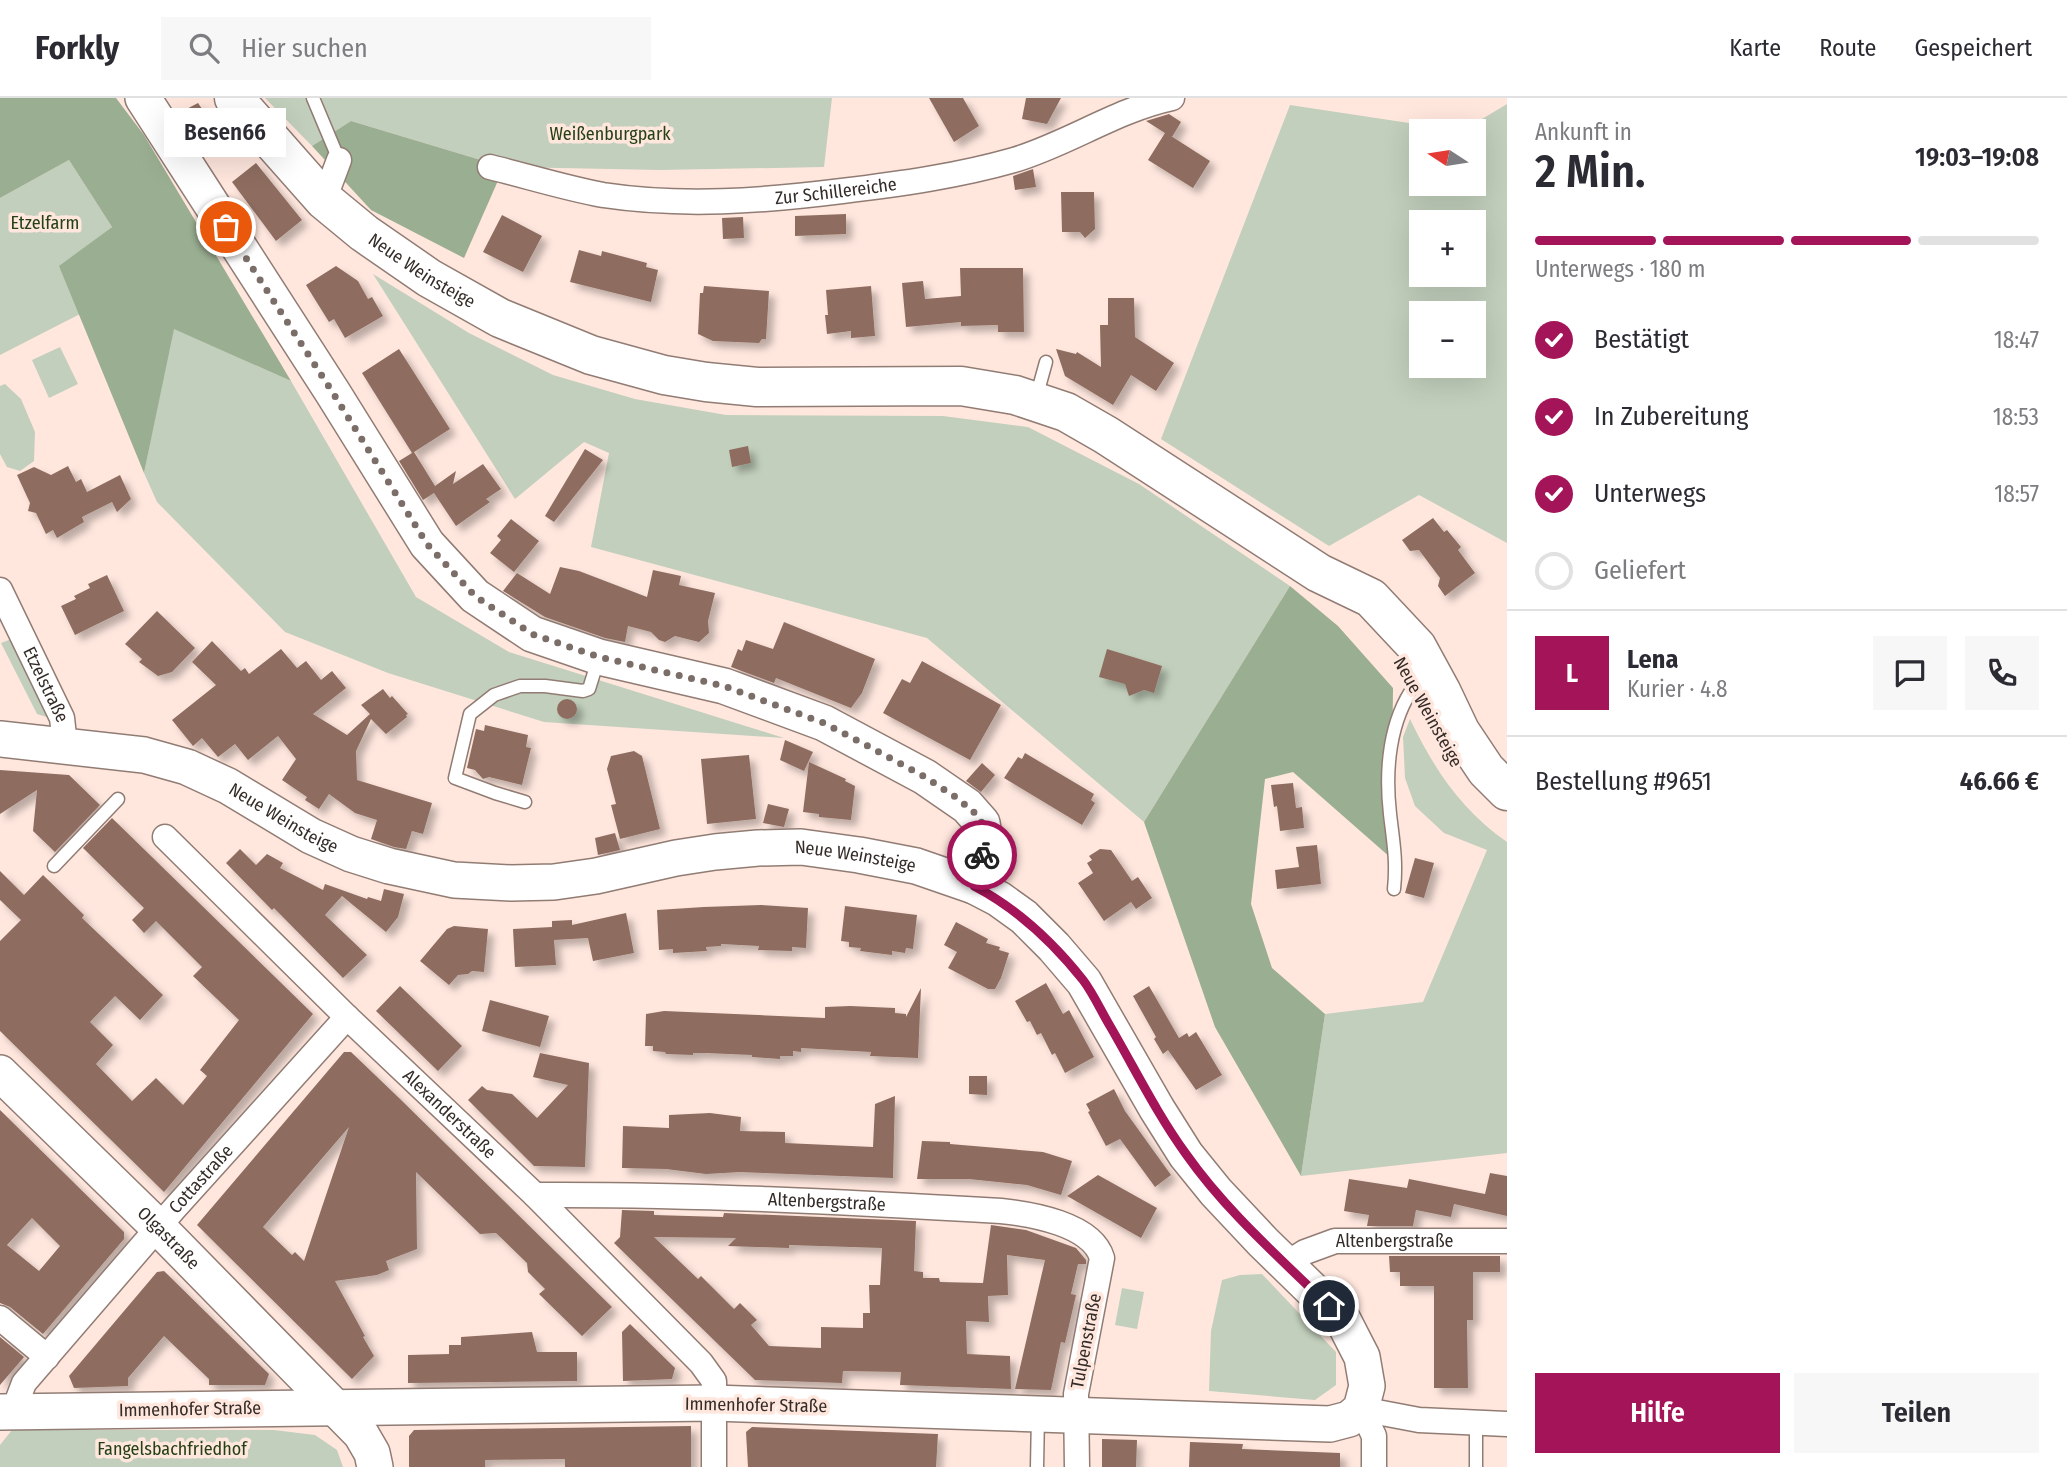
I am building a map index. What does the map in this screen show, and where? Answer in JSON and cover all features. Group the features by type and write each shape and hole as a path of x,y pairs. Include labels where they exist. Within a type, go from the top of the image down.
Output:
{"main road":[{"path":"143,98 427,544 475,596 532,634 599,657 736,691 824,723 925,777 967,806 982,823 985,842 974,886"},
{"name":"Neue Weinsteige","path":"234,98 324,200 363,233 429,278 500,318 591,355 664,374 706,382 757,387 961,386 995,391 1066,412 1319,573 1371,598 1417,647 1460,731 1486,770 1507,792"},
{"name":"Neue Weinsteige","path":"1319,573 1391,647 1415,685 1448,752 1467,780 1507,820"},
{"name":"Neue Weinsteige","path":"0,739 144,755 187,767 228,786 311,836 351,854 389,866 454,880 554,882 715,852 802,847 916,866 974,886 999,899 1024,917 1084,982 1186,1155 1216,1192 1343,1320 1362,1356 1367,1386 1361,1409"},
{"name":"Olgastraße","path":"0,1073 159,1228 361,1434 372,1452 376,1467"},
{"name":"Immenhofer Straße","path":"6,1412 713,1403 1330,1424 1349,1419 1361,1409"}],"street":[{"name":"Zur Schillereiche","path":"490,167 602,194 652,200 702,203 784,198 877,187 976,170 1043,151 1127,105 1172,98"},
{"path":"324,200 339,160"},
{"name":"Etzelstraße","path":"2,601 62,718 65,745"},
{"name":"Alexanderstraße","path":"164,837 347,1017 535,1195 701,1363 714,1381 714,1467"},
{"name":"Cottastraße","path":"6,1412 24,1383 347,1017"},
{"name":"Altenbergstraße","path":"535,1195 799,1200 1027,1213 1051,1219 1093,1242 1102,1258"},
{"name":"Altenbergstraße","path":"1286,1264 1305,1252 1335,1241 1507,1241"},
{"name":"Tulpenstraße","path":"1077,1467 1076,1394 1102,1258"},
{"path":"0,1318 47,1357"},
{"path":"1361,1409 1419,1420 1507,1423"},
{"path":"1361,1409 1374,1436 1374,1467"}],"lane":[{"path":"313,98 339,160"},
{"path":"1035,402 1046,362"},
{"path":"525,802 455,778 470,714 494,695 520,687 545,686 583,691 589,689 599,657"},
{"path":"1394,888 1397,867 1390,810 1389,770 1397,716 1405,698 1415,685"},
{"path":"54,866 118,799"},
{"path":"1037,1467 1038,1415"},
{"path":"1476,1422 1476,1467"}],"green space":[{"path":"0,98 116,98 144,135 291,381 174,329 144,473 59,266 112,227 69,160 0,198"},
{"name":"Weißenburgpark","path":"265,98 832,98 824,167 660,170 504,167 351,121 312,146"},
{"path":"1507,104 1507,543 1419,495 1329,546 1161,439 1290,105 1409,123 1409,196 1486,196 1486,119 1482,119"},
{"path":"351,121 504,167 464,258 371,210 312,146"},
{"name":"Etzelfarm","path":"69,160 112,227 60,266 80,314 0,355 0,198"},
{"path":"373,274 469,333 553,375 635,399 726,415 943,416 1028,427 1139,484 1290,586 1144,822 927,638 591,547 609,453 584,442 515,499"},
{"path":"173,328 291,381 416,597 509,652 784,738 544,722 388,673 285,632 157,502 144,473"},
{"path":"60,347 78,384 49,398 32,360"},
{"path":"5,384 21,399 35,432 34,461 20,471 7,467 0,454 0,386"},
{"path":"1290,586 1338,626 1393,688 1391,858 1293,772 1265,779 1251,904 1272,968 1325,1014 1301,1176 1215,1027 1144,822"},
{"path":"14,638 53,719 37,714 1,643"},
{"path":"1410,719 1450,787 1476,816 1507,842 1507,1153 1301,1176 1325,1014 1423,1002 1487,850 1444,833 1415,806 1405,778 1403,737"},
{"path":"1262,1274 1336,1352 1336,1385 1315,1400 1209,1391 1211,1331 1222,1280 1240,1275"},
{"path":"1122,1288 1144,1292 1137,1329 1115,1325"},
{"name":"Fangelsbachfriedhof","path":"12,1430 274,1430 315,1435 337,1450 343,1467 0,1467 0,1445"}],"building":[{"path":"929,98 963,98 979,126 954,142"},
{"path":"1026,98 1061,98 1047,124 1022,119"},
{"path":"198,103 211,122 191,135 177,114"},
{"path":"1169,114 1181,122 1172,137 1210,161 1193,188 1148,160 1165,133 1146,121"},
{"path":"256,163 302,220 276,241 232,182"},
{"path":"1033,169 1036,187 1015,190 1013,176"},
{"path":"1061,192 1094,192 1095,229 1085,238 1080,232 1062,232"},
{"path":"846,214 846,234 795,236 795,216"},
{"path":"502,215 542,236 523,272 483,252"},
{"path":"743,217 744,238 723,239 722,218"},
{"path":"579,250 601,256 602,251 647,263 646,267 658,270 651,302 570,282"},
{"path":"336,266 358,281 368,299 372,297 383,316 345,338 334,319 329,322 306,285"},
{"path":"960,268 1023,268 1024,332 998,332 998,325 961,326 961,322 906,327 902,283 923,281 925,299 961,296"},
{"path":"704,286 769,291 766,339 759,343 713,341 698,334 700,293 703,293"},
{"path":"871,286 875,336 851,338 851,331 827,334 826,290"},
{"path":"1108,298 1134,298 1135,337 1174,363 1156,391 1131,375 1113,405 1065,376 1056,349 1076,354 1077,352 1101,367 1100,325 1108,325"},
{"path":"399,349 450,429 414,452 435,486 456,471 453,484 483,464 501,489 486,499 490,502 456,526 434,493 423,500 399,461 412,453 362,373"},
{"path":"748,446 751,463 732,467 729,450"},
{"path":"585,449 603,460 554,522 545,516"},
{"path":"68,466 76,482 81,479 87,492 120,475 131,499 117,512 112,502 82,517 84,522 57,538 53,530 46,534 36,513 28,511 30,503 17,475 34,467 51,475"},
{"path":"1433,518 1461,547 1458,550 1475,573 1445,596 1438,586 1440,578 1419,550 1410,551 1402,540"},
{"path":"511,519 539,541 514,572 490,553 501,540 497,536"},
{"path":"560,567 579,571 647,597 653,570 681,576 679,585 715,593 708,621 709,633 699,642 675,636 665,642 651,632 628,626 625,642 605,638 545,617 503,591 517,573 550,594"},
{"path":"107,575 124,611 75,635 61,606 90,588 88,584"},
{"path":"157,611 195,648 172,672 158,676 139,662 142,659 125,644"},
{"path":"784,622 875,659 862,693 851,708 776,678 774,683 731,667 738,649 742,651 746,640 773,649"},
{"path":"212,641 241,671 245,668 249,674 281,649 297,668 306,661 321,680 332,671 346,688 313,714 347,735 370,714 361,705 383,689 390,698 392,696 408,714 407,717 386,734 371,719 356,751 357,780 432,803 423,834 412,831 406,849 394,847 371,839 377,820 355,813 329,794 319,809 305,800 307,797 282,780 296,759 278,736 248,760 235,744 218,757 202,738 193,746 172,720 216,685 192,662"},
{"path":"1107,649 1162,666 1154,693 1144,690 1129,696 1125,684 1099,677"},
{"path":"922,661 1001,705 970,760 883,713 902,679 910,683"},
{"path":"563,699 571,699 577,709 571,719 563,719 557,713 557,705"},
{"path":"485,725 528,735 526,747 531,748 522,785 489,777 483,779 475,770 467,768 476,729 484,731"},
{"path":"785,740 813,752 804,771 780,760"},
{"path":"634,751 642,756 660,829 620,839 611,805 616,804 607,769 611,756"},
{"path":"1025,753 1094,794 1091,800 1095,803 1082,825 1004,778 1018,757 1022,759"},
{"path":"749,755 756,819 707,824 701,759"},
{"path":"809,762 855,786 851,820 819,817 819,814 803,812"},
{"path":"982,763 995,775 981,792 966,781"},
{"path":"0,770 69,775 100,805 55,852 33,831 37,790 0,814"},
{"path":"1293,783 1296,808 1302,807 1304,828 1280,831 1271,785"},
{"path":"768,804 789,809 784,827 763,823"},
{"path":"112,818 313,1014 164,1192 0,1031 0,941 21,920 0,900 0,871 24,895 43,875 84,915 82,918 163,995 140,1020 115,996 90,1022 113,1045 96,1064 132,1101 156,1078 183,1105 207,1076 200,1070 239,1020 193,976 202,967 156,921 144,933 132,920 144,908 83,848"},
{"path":"615,833 620,850 598,855 595,838"},
{"path":"1317,845 1321,884 1277,889 1275,870 1299,867 1296,847"},
{"path":"240,849 256,865 267,854 283,863 280,868 323,890 325,884 367,899 368,897 381,901 384,889 404,894 398,917 386,932 342,896 325,915 367,955 343,978 226,863"},
{"path":"1100,849 1111,850 1132,881 1138,877 1152,898 1136,909 1131,902 1104,921 1078,883 1093,873 1087,863 1092,860 1089,856"},
{"path":"1415,858 1434,863 1424,898 1405,893"},
{"path":"761,905 808,908 806,948 792,947 792,951 758,950 759,946 721,944 706,947 707,951 673,953 673,949 659,950 657,910"},
{"path":"845,906 917,915 913,949 906,948 905,953 892,951 892,955 849,947 849,942 841,941"},
{"path":"626,913 634,953 593,961 588,938 554,940 556,965 515,967 513,929 552,927 552,921 572,920 572,925"},
{"path":"956,922 988,939 986,943 1009,953 995,989 988,989 948,968 957,952 944,945"},
{"path":"454,926 488,929 484,972 472,971 458,975 449,985 420,961 447,929"},
{"path":"1046,983 1063,1014 1069,1010 1094,1057 1065,1073 1055,1053 1052,1055 1041,1033 1037,1035 1015,1001"},
{"path":"400,986 462,1046 438,1071 376,1011"},
{"path":"1149,986 1179,1038 1187,1033 1189,1037 1196,1032 1222,1075 1196,1090 1168,1050 1163,1054 1133,996"},
{"path":"921,988 918,1058 801,1048 801,1052 793,1051 793,1056 780,1056 780,1059 752,1055 666,1054 653,1051 653,1046 645,1046 646,1014 664,1011 825,1018 825,1007 850,1006 895,1008 895,1013 906,1014 906,1017"},
{"path":"490,1000 549,1016 540,1047 482,1031"},
{"path":"344,1052 351,1052 612,1307 582,1336 539,1294 545,1289 528,1272 527,1263 496,1233 480,1234 416,1172 417,1249 386,1261 389,1270 377,1275 335,1281 374,1356 352,1379 197,1225","holes":["349,1127 304,1261 295,1252 292,1255 263,1227"]},
{"path":"540,1053 589,1063 585,1167 534,1166 468,1100 482,1086 487,1090 512,1094 537,1118 568,1085 533,1077"},
{"path":"969,1076 987,1076 987,1095 969,1094"},
{"path":"1114,1089 1125,1111 1171,1175 1155,1187 1120,1139 1106,1146 1088,1112 1090,1111 1086,1104"},
{"path":"895,1096 893,1178 740,1172 706,1174 666,1169 622,1168 623,1126 669,1128 669,1115 710,1113 741,1117 740,1131 785,1132 785,1143 873,1147 875,1104"},
{"path":"0,1110 124,1232 124,1239 43,1334 10,1307 0,1303","holes":["32,1218 60,1246 39,1271 7,1245"]},
{"path":"922,1141 1043,1152 1072,1161 1061,1195 1027,1185 969,1179 917,1179"},
{"path":"1490,1173 1507,1176 1507,1216 1454,1204 1451,1217 1416,1210 1413,1226 1367,1226 1369,1215 1344,1211 1349,1179 1407,1188 1409,1179 1485,1194"},
{"path":"1098,1175 1157,1208 1141,1238 1067,1196"},
{"path":"622,1210 654,1211 654,1215 723,1217 724,1213 916,1221 914,1271 923,1272 923,1278 939,1278 940,1282 983,1283 991,1225 1026,1230 1076,1248 1086,1260 1086,1264 1078,1264 1071,1294 1076,1295 1065,1343 1061,1342 1051,1390 1015,1389 1045,1260 1007,1255 1008,1295 988,1296 989,1322 966,1321 967,1354 1010,1356 1011,1389 900,1385 901,1372 843,1371 842,1383 755,1380 614,1243 620,1237","holes":["654,1237 736,1238 728,1246 882,1248 880,1285 869,1285 870,1313 863,1313 863,1328 821,1327 821,1348 769,1346 751,1325 757,1320 740,1303 734,1309 701,1276 698,1279"]},
{"path":"1389,1256 1500,1256 1500,1272 1473,1272 1473,1320 1467,1320 1468,1388 1434,1388 1434,1286 1400,1286 1400,1272 1390,1272"},
{"path":"164,1271 269,1374 265,1385 209,1385 209,1379 164,1336 128,1378 128,1386 74,1388 69,1376 157,1272"},
{"path":"630,1324 675,1368 672,1379 623,1381 622,1332"},
{"path":"532,1332 537,1352 577,1352 577,1381 408,1383 408,1355 449,1354 449,1345 461,1345 461,1337"},
{"path":"0,1337 24,1357 0,1385"},
{"path":"691,1426 691,1467 565,1467 565,1459 485,1460 485,1467 409,1467 409,1436 414,1430"},
{"path":"752,1427 938,1434 936,1467 748,1467 746,1432"},
{"path":"1102,1439 1137,1440 1136,1467 1102,1467"},
{"path":"1190,1442 1243,1444 1242,1449 1340,1453 1340,1467 1189,1467"}],"way so far":[{"path":"226,227 427,544 475,596 532,634 599,657 724,686 824,723 925,777 973,811 982,823 984,831 982,855"}],"place":[{"name":"Besen66","path":"226,227"}],"route":[{"path":"982,855 974,886 999,899 1024,917 1084,982 1186,1155 1216,1192 1329,1306"}]}
